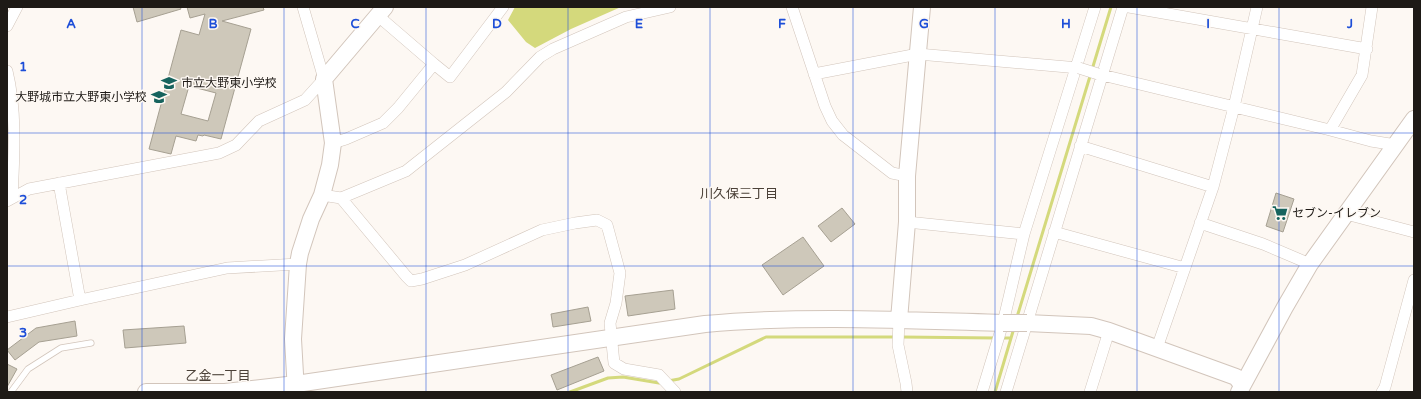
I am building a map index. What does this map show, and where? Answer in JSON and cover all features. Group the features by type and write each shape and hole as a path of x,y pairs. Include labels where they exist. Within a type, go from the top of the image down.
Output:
{"street":[{"path":"7,26 17,7"},
{"path":"296,388 293,339 298,264 311,219 322,195 330,165 333,143 324,79 303,7"},
{"path":"322,195 341,198 406,171 506,92 540,57 553,49 626,17 670,7"},
{"path":"792,7 825,106 832,121 844,134 892,174 908,176"},
{"path":"907,392 898,345 907,222 908,176 922,7"},
{"path":"982,392 1003,323 1024,234 1095,7"},
{"path":"1006,392 1080,146 1100,74 1123,7"},
{"path":"1129,7 1367,49"},
{"path":"1157,348 1213,187 1234,107 1257,7"},
{"path":"1330,130 1362,76 1372,7"},
{"path":"9,200 29,189 219,153 236,145 259,122 305,100 381,11 434,64 450,77 498,9"},
{"path":"814,74 918,54 1077,68 1371,141 1396,145"},
{"path":"333,143 383,123 398,108 434,64"},
{"path":"7,71 12,89 14,151 9,200"},
{"path":"1243,390 1285,307 1310,264 1414,119"},
{"path":"1080,146 1213,187"},
{"path":"59,183 80,300"},
{"path":"341,198 411,281 422,279 465,265 542,230 575,222 597,220 607,225 620,273 616,303 610,323 610,338 614,363 624,369 659,375 673,390"},
{"path":"1346,214 1414,232"},
{"path":"907,222 1024,234"},
{"path":"1200,223 1263,244 1310,264"},
{"path":"1054,232 1185,268"},
{"path":"7,317 227,268 298,264"},
{"path":"1386,390 1410,310 1414,280"},
{"path":"146,392 225,392 296,388 610,338 705,324 748,320 899,326 1027,323 1091,326 1109,331 1236,377 1243,390"},
{"path":"1090,392 1109,331"}],"lane":[{"path":"11,392 28,369 61,348 91,343"}],"shaded area":[{"path":"515,7 621,7 571,29 535,48 526,42 508,20"}],"building":[{"path":"133,7 180,7 181,9 137,22"},
{"path":"187,7 263,7 264,10 222,21 251,29 221,139 198,135 196,141 176,136 171,154 149,149 181,30 199,35 205,14 190,18","holes":["189,86 216,93 208,121 181,114"]},
{"name":"セブン-イレブン","path":"1276,193 1294,199 1283,232 1266,226"},
{"path":"842,208 855,224 831,242 818,226"},
{"path":"803,237 824,266 783,295 762,265"},
{"path":"673,290 675,309 628,316 625,296"},
{"path":"588,307 591,321 553,327 551,314"},
{"path":"75,321 77,336 39,342 15,360 7,350 36,328"},
{"path":"184,326 186,343 125,348 123,330"},
{"path":"598,357 604,371 557,390 551,375"},
{"path":"7,364 17,369 7,387"}],"waterway":[{"path":"1017,317 1111,7"},
{"path":"995,392 1014,328"},
{"path":"668,381 679,379 766,337 895,337"},
{"path":"901,337 995,338"},
{"path":"1001,338 1011,338"},
{"path":"570,392 608,378 623,377 659,383 663,382"}],"place":[{"name":"市立大野東小学校","path":"169,83"},
{"name":"大野城市立大野東小学校","path":"159,97"},
{"name":"セブン-イレブン","path":"1280,213"}],"district":[{"name":"川久保三丁目","path":"739,193"},
{"name":"乙金一丁目","path":"218,375"}]}
